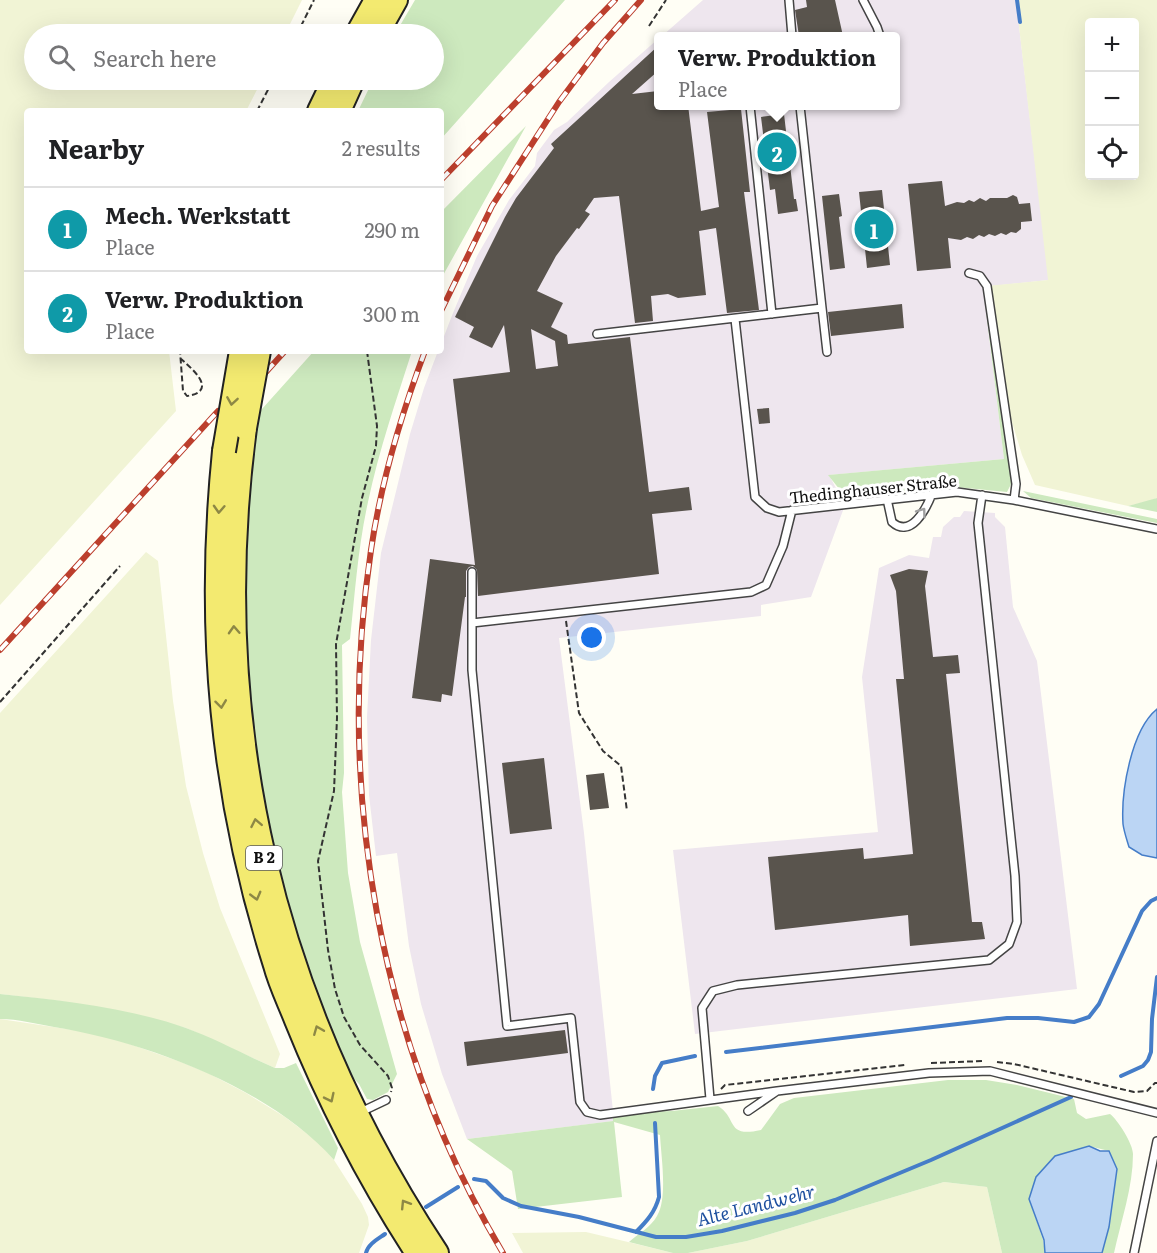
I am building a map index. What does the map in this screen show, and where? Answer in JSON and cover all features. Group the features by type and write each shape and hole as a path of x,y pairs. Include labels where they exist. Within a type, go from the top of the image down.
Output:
{"main road":[{"path":"363,24 376,0"},
{"path":"383,24 396,0"},
{"path":"320,108 329,90"},
{"path":"340,108 348,90"},
{"name":"B 2","path":"240,354 224,451 217,548 216,637 227,755 247,860 275,967 304,1040 330,1099 361,1160 417,1253"},
{"name":"B 2","path":"258,354 245,428 237,506 233,617 238,700 245,759 261,845 274,901 306,999 340,1081 382,1163 437,1253"}],"lane":[{"path":"789,0 792,32"},
{"path":"863,0 879,32"},
{"path":"751,110 772,314"},
{"path":"801,110 827,352"},
{"path":"969,273 980,276 987,286 1016,484 1014,500"},
{"path":"597,334 822,308"},
{"name":"Thedinghauser Straße","path":"735,318 755,497 766,508 779,512 957,492 1014,500 1157,528"},
{"path":"887,499 892,522 899,527 905,527 921,516 932,494"},
{"path":"710,1099 702,1008 713,991 737,985 989,960 1009,944 1017,922 1015,876 978,523 982,495"},
{"path":"472,622 565,614 751,592 766,585 783,546 792,510"},
{"path":"472,572 472,670 507,1026 571,1018 580,1102 587,1112 600,1115 929,1072 990,1071 1157,1113"},
{"path":"340,1081 364,1104 371,1118"},
{"path":"748,1111 777,1092"},
{"path":"364,1104 386,1100"},
{"path":"379,1136 382,1163"},
{"path":"1134,1253 1157,1141"}],"path":[{"path":"302,24 314,0"},
{"path":"649,26 666,0"},
{"path":"259,108 268,90"},
{"path":"180,354 180,358 183,392 188,396 195,395 202,382 199,375 180,358"},
{"path":"367,354 377,426 376,447 362,498 336,644 335,780 318,861 326,939 335,989 344,1017 360,1045 388,1076 392,1088 386,1100"},
{"path":"0,702 120,566"},
{"path":"565,614 579,712 603,751 621,766 627,812"}],"shaded area":[{"path":"703,0 1016,0 1049,280 983,287 1004,459 829,475 845,505 811,597 761,605 761,616 559,638 584,833 614,1121 467,1139 442,1074 421,1004 409,946 397,853 376,856 369,795 367,717 371,640 381,553 410,434 437,354 444,354 444,336 453,313 477,256 509,200 535,166 537,153 554,130 567,122 654,43 654,110 900,110 900,32 667,32"},
{"path":"964,511 995,513 995,517 1005,527 1013,607 1037,661 1077,989 695,1034 673,850 878,832 862,677 879,568 909,555 929,558 933,537 941,537 943,527 954,517 960,517"}],"green space":[{"path":"0,0 302,0 290,24 24,24 24,90 257,90 248,108 24,108 24,354 169,354 176,411 0,605"},
{"path":"415,0 565,0 444,136 444,108 359,108 368,90 444,90 444,24 401,24"},
{"path":"1016,0 1157,0 1157,498 1128,506 1035,485 1022,455 1003,392 987,286 1048,280"},
{"path":"526,126 444,274 444,209"},
{"path":"983,286 987,286 1013,480 1007,492 956,487 844,495 828,475 1004,459"},
{"path":"311,354 411,354 372,483 357,570 350,639 342,645 344,773 342,792 348,873 360,942 397,1074 388,1092 373,1100 367,1099 359,1084 344,1068 323,1033 258,805 241,590 255,420 262,409"},
{"path":"1023,491 1157,519 1157,523 1031,498"},
{"path":"1157,498 1157,512 1128,506"},
{"path":"146,552 158,561 173,701 186,786 220,908 280,1054 275,1068 186,1028 60,1001 0,994 0,713"},
{"path":"0,994 70,1002 142,1015 197,1032 275,1068 284,1068 296,1063 338,1148 334,1160 307,1134 276,1111 242,1090 205,1072 128,1044 90,1034 0,1019"},
{"path":"0,1019 87,1032 121,1041 208,1073 285,1117 318,1142 334,1160 362,1204 369,1225 359,1253 0,1253"},
{"path":"948,1080 986,1080 1017,1085 1074,1099 1077,1113 1086,1119 1110,1114 1113,1117 1128,1139 1133,1154 1129,1191 1114,1253 1102,1253 1109,1227 1109,1151 1089,1146 1055,1156 1036,1177 1029,1199 1045,1253 1002,1253 987,1187 944,1182 747,1241 688,1253 673,1253 629,1242 651,1224 660,1208 663,1177 660,1135 614,1122 622,1197 518,1209 512,1171 467,1139 613,1121 613,1113 672,1111 718,1106 737,1129 750,1132 761,1130 780,1104 794,1098"},
{"path":"944,1182 987,1187 1002,1253 688,1253 747,1241"},
{"path":"586,1232 673,1253 523,1253 512,1233"}],"water":[{"path":"1157,709 1157,858 1142,855 1129,847 1123,827 1123,811 1126,779 1134,746 1140,731"},
{"path":"1089,1146 1100,1151 1109,1151 1117,1169 1109,1227 1102,1253 1045,1253 1044,1240 1029,1199 1036,1177 1055,1156"}],"building":[{"path":"806,0 835,0 842,32 798,32 795,10 807,7"},
{"path":"654,50 654,75 632,94 654,91 654,110 689,110 701,211 719,207 707,112 741,110 750,192 744,192 759,310 727,313 716,228 699,231 706,295 678,298 668,294 651,296 653,321 635,323 619,196 594,198 585,211 590,214 556,256 537,291 563,303 551,327 567,335 568,344 630,337 649,492 689,487 692,510 652,514 659,574 478,596 477,570 473,566 469,567 466,571 466,597 452,696 442,694 441,702 412,698 430,559 475,565 453,379 510,372 504,325 492,348 469,337 474,327 455,317 516,198 554,148 551,144","holes":["531,329 555,341 558,366 536,369"]},
{"path":"784,114 794,199 796,199 798,211 778,214 775,189 770,190 761,117"},
{"path":"942,181 945,206 969,200 974,202 980,198 986,201 990,198 1007,198 1013,195 1017,197 1019,204 1030,203 1032,221 1021,222 1021,229 1016,233 1011,232 1006,235 1001,233 995,236 989,234 984,237 979,235 973,239 967,237 961,240 948,238 951,268 917,271 908,184"},
{"path":"882,190 890,265 867,268 859,192"},
{"path":"839,194 842,216 839,217 845,268 830,270 822,196"},
{"path":"902,304 904,328 831,336 828,312"},
{"path":"769,408 770,423 759,424 757,409"},
{"path":"909,569 928,571 925,586 933,657 958,655 960,673 946,674 972,922 982,922 985,939 910,946 908,915 775,930 768,857 863,848 864,859 913,854 896,679 904,679 896,591 890,575"},
{"path":"544,758 552,829 510,834 502,763"},
{"path":"604,773 609,808 590,810 586,775"},
{"path":"565,1030 568,1053 467,1066 464,1042"}],"waterway":[{"path":"1017,0 1020,22"},
{"path":"726,1052 1007,1018 1038,1018 1074,1022 1089,1017 1099,1004 1142,911 1157,898"},
{"name":"Alte Landwehr","path":"1121,1076 1143,1066 1151,1052 1157,977"},
{"path":"653,1089 655,1076 662,1063 695,1056"},
{"name":"Alte Landwehr","path":"474,1179 486,1181 503,1198 521,1206 579,1217 656,1237 686,1237 722,1231 795,1213 835,1200 1071,1097"},
{"path":"636,1232 650,1216 659,1197 655,1123"},
{"name":"Alte Landwehr","path":"426,1207 458,1187"},
{"name":"Alte Landwehr","path":"366,1253 371,1244 385,1234"}],"railway":[{"path":"444,177 615,0"},
{"path":"444,305 492,206 559,102 603,43 641,0"},
{"path":"266,372 282,354"},
{"path":"424,354 393,449 380,499 371,550 361,640 359,731 364,823 377,913 397,1002 425,1089 460,1173 503,1253"},
{"path":"0,650 218,411"}],"place":[{"name":"Verw. Produktion","path":"777,152"},
{"name":"Mech. Werkstatt","path":"874,229"}]}
